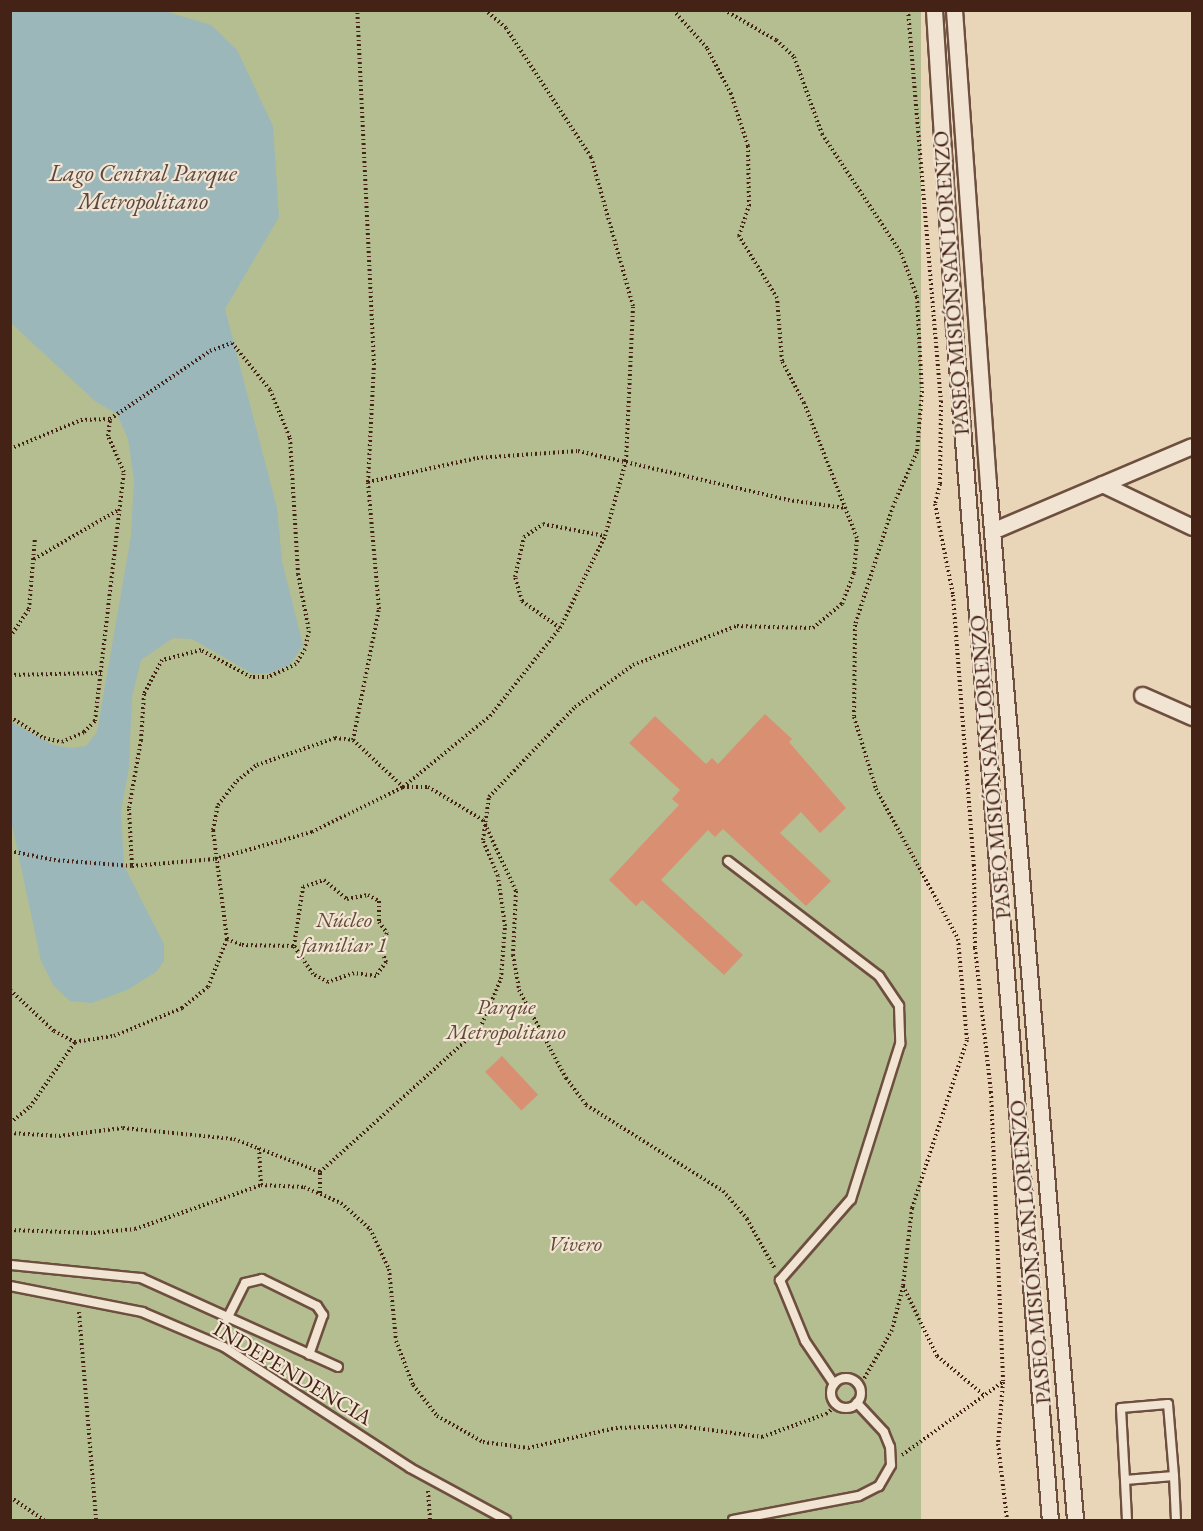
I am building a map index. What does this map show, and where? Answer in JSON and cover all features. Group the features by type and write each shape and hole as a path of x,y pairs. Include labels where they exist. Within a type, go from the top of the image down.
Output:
{"street":[{"name":"PASEO MISIÓN SAN LORENZO","path":"934,10 955,340 1050,1521"},
{"name":"PASEO MISIÓN SAN LORENZO","path":"954,10 992,531 1075,1521"},
{"path":"992,531 1192,446"},
{"path":"1102,484 1192,527"},
{"path":"1142,695 1192,717"}],"lane":[{"path":"728,861 879,976 899,1006 900,1044 851,1199 780,1280 805,1341 834,1384 832,1397 837,1405 857,1403"},
{"path":"10,1265 141,1278 227,1319 338,1367"},
{"path":"227,1319 245,1282 262,1279 317,1306 323,1315 309,1355"},
{"name":"INDEPENDENCIA","path":"10,1286 142,1312 225,1347 427,1477 506,1521"},
{"path":"834,1384 847,1378 860,1386 857,1403"},
{"path":"733,1521 859,1496 879,1486 891,1465 891,1447 884,1432 857,1403"},
{"path":"1127,1521 1120,1408 1168,1404 1176,1521"},
{"path":"1125,1480 1174,1476"}],"path":[{"path":"353,740 379,609 368,482 374,365 357,10"},
{"path":"10,851 54,860 132,866 215,859 312,832 403,787 490,716 560,628 605,536 626,461 633,306 591,157 506,28 485,10"},
{"path":"320,1193 320,1172 480,1028 501,978 505,926 483,820 489,796 575,708 633,665 737,626 813,628 842,604 854,573 857,537 782,361 777,298 739,236 749,207 748,146 731,94 707,48 673,10"},
{"path":"724,10 776,39 794,57 822,134 901,253 917,297 922,391 917,452 893,506 855,625 854,717 876,789 958,939 967,1040 912,1208 903,1286 892,1330 860,1386"},
{"path":"908,10 941,401 940,484 935,504 952,595 974,865 975,948 991,1092 1003,1382 999,1444 1006,1521"},
{"path":"10,449 81,420 110,419 210,351 232,343 270,390 290,438 298,574 309,631 296,664 268,677 250,677 201,650 173,655 157,666 144,694 141,740 129,809 132,866"},
{"path":"10,717 44,738 62,742 74,738 95,721 124,472 108,436 110,419"},
{"path":"368,482 477,458 578,452 626,461 788,500 846,508"},
{"path":"33,559 120,509"},
{"path":"560,628 522,601 517,588 524,537 543,524 605,536"},
{"path":"10,637 29,609 35,537"},
{"path":"10,675 101,673"},
{"path":"10,990 54,1031 75,1042 114,1036 182,1008 208,987 227,939 213,830 218,805 237,781 257,765 335,738 353,740 403,787 428,787 455,800 483,820 516,891 513,955 519,990 566,1078 585,1105 723,1191 766,1247 780,1280"},
{"path":"324,880 347,899 368,895 379,901 379,922 387,933 381,948 386,962 376,976 354,973 328,982 313,974 294,946 303,887 324,880"},
{"path":"227,939 242,945 294,946"},
{"path":"10,1123 30,1107 75,1042"},
{"path":"10,1133 59,1136 123,1128 234,1139 320,1172"},
{"path":"259,1148 261,1185"},
{"path":"10,1230 94,1233 135,1229 261,1185 304,1187 320,1193 341,1203 370,1229 390,1269 396,1341 413,1385 437,1416 483,1442 528,1448 616,1428 681,1426 762,1437 826,1414 837,1405"},
{"path":"903,1286 937,1356 985,1396"},
{"path":"78,1298 96,1521"},
{"path":"891,1465 1003,1382"},
{"path":"427,1477 430,1521"},
{"path":"10,1497 44,1521"}],"green space":[{"name":"Parque Metropolitano","path":"10,11 921,11 921,1520 10,1520"}],"water":[{"name":"Lago Central Parque Metropolitano","path":"11,10 164,11 211,25 237,50 273,126 279,217 225,309 277,508 282,561 303,645 290,665 269,673 253,674 192,639 173,638 141,660 132,697 129,767 121,811 124,866 164,944 164,961 156,972 127,990 92,1003 70,1001 53,985 41,961 11,820 11,722 53,745 71,748 86,746 97,732 131,536 134,480 128,439 117,414 96,402 11,323"}],"building":[{"path":"765,714 792,739 789,742 846,808 820,833 801,812 780,833 831,881 806,906 723,829 715,837 708,830 661,880 743,955 724,975 642,900 636,906 609,880 679,805 672,799 680,790 629,743 655,716 706,764 712,758 718,764"},
{"path":"502,1056 538,1095 521,1110 485,1072"}],"park label":[{"name":"Núcleo familiar 1","path":"344,932"},
{"name":"Vivero","path":"575,1244"}]}
